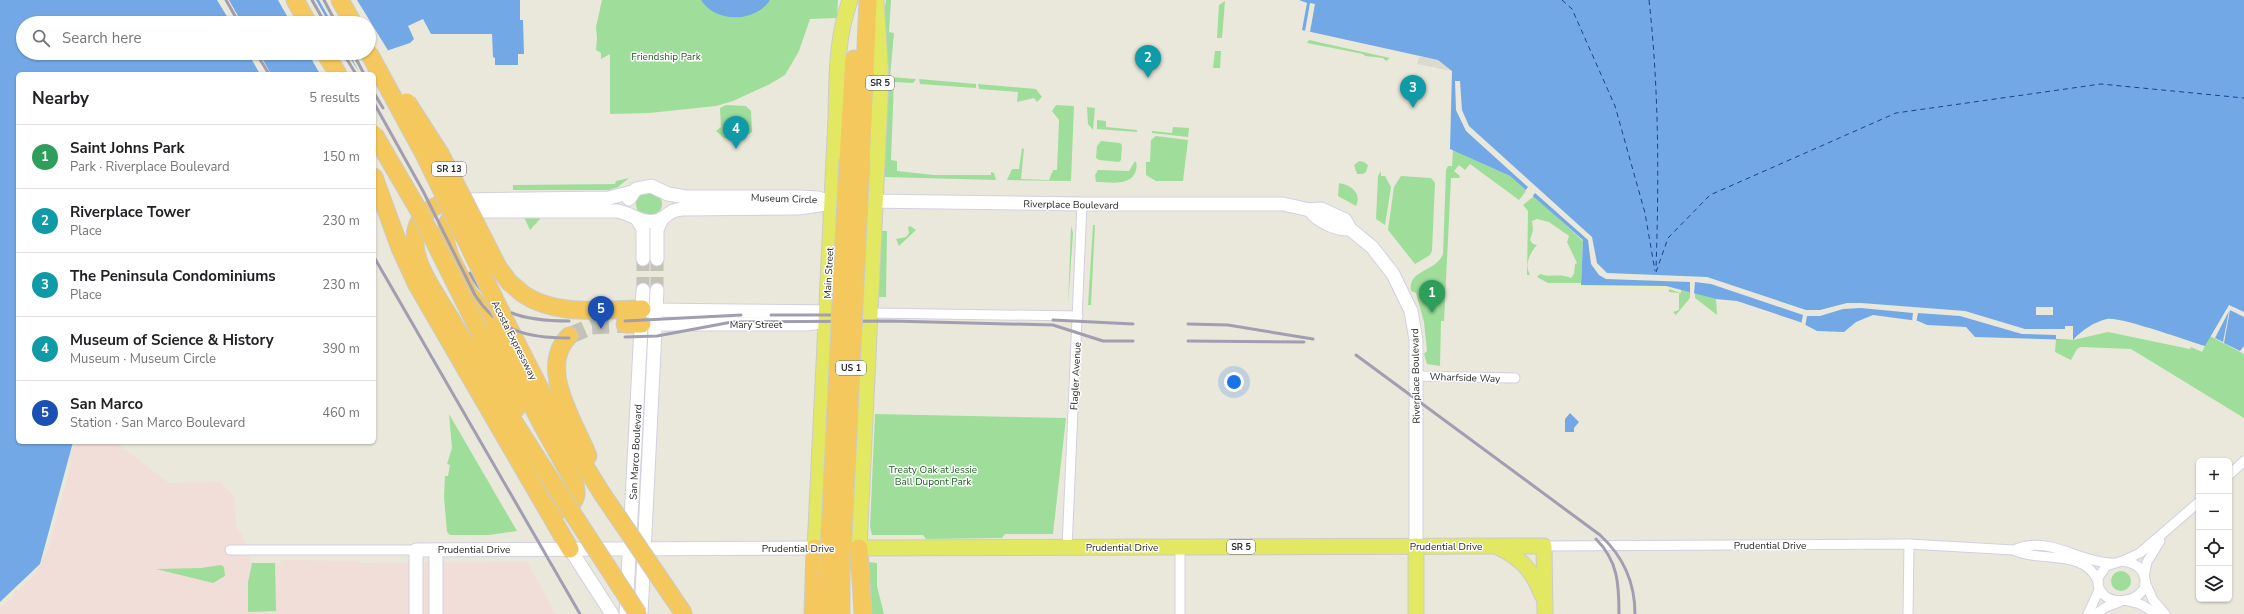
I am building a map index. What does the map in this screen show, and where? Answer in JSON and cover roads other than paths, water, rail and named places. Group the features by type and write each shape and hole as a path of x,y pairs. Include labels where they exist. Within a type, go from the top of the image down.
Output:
{"highway":[{"path":"295,0 304,16"},
{"path":"340,0 349,16"},
{"name":"US 1","path":"827,614 835,577 861,26 860,0"},
{"name":"US 1","path":"861,26 868,0"},
{"name":"SR 13","path":"376,57 438,150 498,267 509,282 523,294 540,303 558,308 644,318"},
{"path":"328,60 332,72"},
{"path":"329,60 337,72"},
{"name":"Acosta Expressway","path":"373,60 422,151 555,418 601,492 684,614"},
{"path":"376,137 419,212 479,331 541,462 558,491"},
{"path":"376,183 408,266 493,390 638,614"},
{"path":"463,205 442,202 429,210 420,222 415,237 416,248 447,322 542,503 570,549"},
{"path":"463,205 453,214 446,224 446,244 450,256 470,294 490,320 576,488 575,499 566,509 555,510 542,503"},
{"path":"569,336 558,354 556,364 556,380 601,492"},
{"path":"813,614 814,548"},
{"path":"859,548 864,614"},
{"name":"US 1","path":"835,577 842,614"}],"main road":[{"name":"Main Street","path":"850,0 881,78 874,201 859,548"},
{"name":"Main Street","path":"814,548 832,202 836,75 876,0"},
{"name":"Museum Circle","path":"463,205 562,204 608,198 648,186 664,192 686,197 810,197 832,202"},
{"path":"632,192 629,202 635,217 643,229 643,259"},
{"path":"657,259 657,230 664,216 667,203 664,192"},
{"name":"Riverplace Boulevard","path":"832,202 1283,204 1310,210 1321,209 1345,220 1350,229 1382,258 1405,296 1411,311 1416,340 1416,546"},
{"name":"Museum Circle","path":"562,204 617,211 650,222 683,208 798,208 832,202"},
{"name":"San Marco Boulevard","path":"642,614 645,549 643,290"},
{"name":"San Marco Boulevard","path":"626,614 644,318 657,290"},
{"name":"Mary Street","path":"644,318 826,317 870,313"},
{"path":"821,426 864,427"},
{"path":"817,506 825,522 837,526 851,521 860,508"},
{"path":"1416,546 1416,614"},
{"name":"SR 5","path":"1495,546 1512,553 1531,571 1544,609"},
{"name":"Prudential Drive","path":"416,550 1544,546"},
{"name":"SR 5","path":"1544,546 1544,609"},
{"path":"570,549 612,614"},
{"path":"416,550 416,614"},
{"path":"436,550 436,614"},
{"path":"416,599 424,614"}],"street":[{"name":"Flagler Avenue","path":"1067,548 1082,204"},
{"name":"Mary Street","path":"870,313 1078,316"},
{"name":"Wharfside Way","path":"1416,376 1515,378"},
{"path":"2232,472 2243,463"},
{"path":"2088,614 2102,570 2135,556 2165,533 2196,505"},
{"path":"2096,614 2106,607 2124,602 2139,595 2145,579 2147,562 2165,533"},
{"path":"1908,614 1909,544"},
{"name":"Prudential Drive","path":"1544,546 1909,544 2014,550 2026,554 2058,558 2078,563 2091,571 2098,586"},
{"name":"Prudential Drive","path":"2014,550 2026,546 2047,547 2099,562 2118,562"},
{"path":"1180,547 1180,614"},
{"name":"Prudential Drive","path":"230,550 416,550"},
{"path":"2118,562 2136,565 2145,579 2153,600 2165,614"},
{"path":"2098,586 2106,598 2140,604 2158,614"}],"water":[{"path":"0,0 520,0 520,20 523,20 524,54 518,54 518,65 495,65 495,58 493,57 492,34 431,34 423,19 408,26 414,39 410,43 389,50 376,58 376,16 16,16 16,60 374,60 355,72 16,72 16,444 72,444 40,564 0,602"},
{"path":"701,0 770,0 763,8 755,13 735,17 716,13 707,8"},
{"path":"1299,0 2244,0 2244,312 2229,305 2205,346 2139,325 2114,319 2102,320 2093,324 2073,340 1975,337 1966,327 1927,325 1918,321 1873,315 1856,322 1844,332 1817,331 1800,322 1737,301 1716,299 1666,286 1581,285 1583,240 1510,176 1450,149 1452,71 1438,60 1302,30 1307,3"},
{"path":"2230,310 2244,317 2244,346 2240,351 2224,343"},
{"path":"2229,311 2223,342 2215,338"},
{"path":"1570,413 1579,422 1574,428 1574,432 1565,432 1565,419"}],"tunnel":[{"path":"643,259 643,290"},
{"path":"657,259 657,290"},
{"path":"569,336 592,326 625,324"}],"railway":[{"path":"226,0 235,16"},
{"path":"312,0 321,16"},
{"path":"324,0 332,16"},
{"path":"260,60 268,72"},
{"path":"347,60 355,72"},
{"path":"357,60 363,72"},
{"path":"376,96 383,108"},
{"path":"376,107 423,191 475,295 484,307 504,325 516,330 540,336 569,338"},
{"path":"376,260 580,614"},
{"path":"470,273 479,287 489,298 499,307 511,313 538,319 569,321"},
{"path":"625,321 741,315"},
{"path":"771,315 831,315"},
{"path":"1053,320 1133,324"},
{"path":"625,337 657,336 732,322 891,321 1053,325 1103,341 1133,341"},
{"path":"1188,324 1228,325 1313,339"},
{"path":"1188,341 1304,342"},
{"path":"1356,355 1600,535 1615,552 1626,570 1633,591 1635,614"},
{"path":"1596,539 1603,547 1613,564 1618,583 1619,614"}],"place":[{"name":"Riverplace Tower","path":"1148,78"},
{"name":"The Peninsula Condominiums","path":"1413,108"},
{"name":"Museum of Science & History","path":"736,149"},
{"name":"Saint Johns Park","path":"1432,313"},
{"name":"San Marco","path":"601,329"}],"park label":[{"name":"Friendship Park","path":"666,56"},
{"name":"Treaty Oak at Jessie Ball Dupont Park","path":"933,474"}]}
